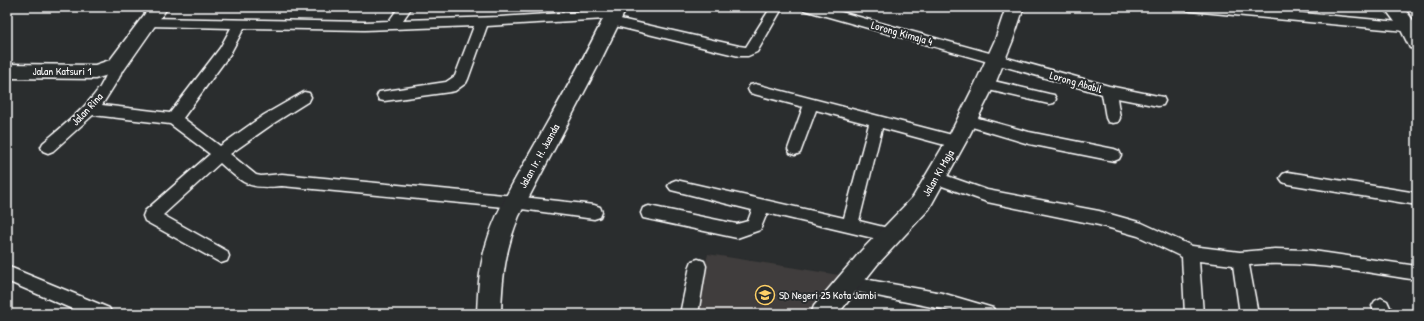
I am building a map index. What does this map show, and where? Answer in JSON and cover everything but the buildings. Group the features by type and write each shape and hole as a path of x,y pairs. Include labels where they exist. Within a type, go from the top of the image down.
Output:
{"street":[{"path":"393,25 406,7"},
{"path":"116,65 154,15 240,23 364,26 482,22 614,14 739,51 748,52 751,51 777,7"},
{"name":"Lorong Kimaja 4","path":"808,7 996,59"},
{"name":"Jalan Ki Maja","path":"823,314 890,235 921,202 956,142 985,84 1004,40 1015,7"},
{"path":"1191,7 1414,34"},
{"path":"1393,7 1414,34"},
{"name":"Jalan Ir. H. Juanda","path":"490,314 490,286 494,256 502,229 514,202 591,61 614,14"},
{"path":"384,96 450,87 455,85 461,79 482,22"},
{"path":"174,118 225,51 240,23"},
{"name":"Lorong Ababil","path":"996,59 1109,91 1158,101"},
{"name":"Jalan Katsuri 1","path":"7,71 95,72 116,65"},
{"name":"Jalan Rina","path":"48,147 90,109 113,77 116,65"},
{"path":"985,84 1049,99"},
{"path":"755,89 956,142"},
{"path":"1109,91 1113,118"},
{"path":"221,256 151,216 220,154 269,119 304,98"},
{"path":"795,149 811,104"},
{"path":"90,109 174,118 243,174 252,180 261,182 282,180 514,202 594,212"},
{"path":"967,120 1029,138 1114,154"},
{"path":"850,225 877,122"},
{"path":"936,178 987,196 1099,218 1142,230 1190,253 1240,259 1275,256 1306,256 1417,273"},
{"path":"1288,178 1417,199"},
{"path":"676,186 890,235"},
{"path":"649,213 737,231 754,225 762,205"},
{"path":"1190,253 1194,314"},
{"path":"1240,259 1249,314"},
{"path":"689,314 698,266"},
{"path":"7,274 103,314"},
{"path":"848,283 942,301 987,314"}],"shaded area":[{"name":"SD Negeri 25 Kota Jambi","path":"708,254 845,276 818,314 694,314"}],"place":[{"name":"SD Negeri 25 Kota Jambi","path":"765,295"}]}
